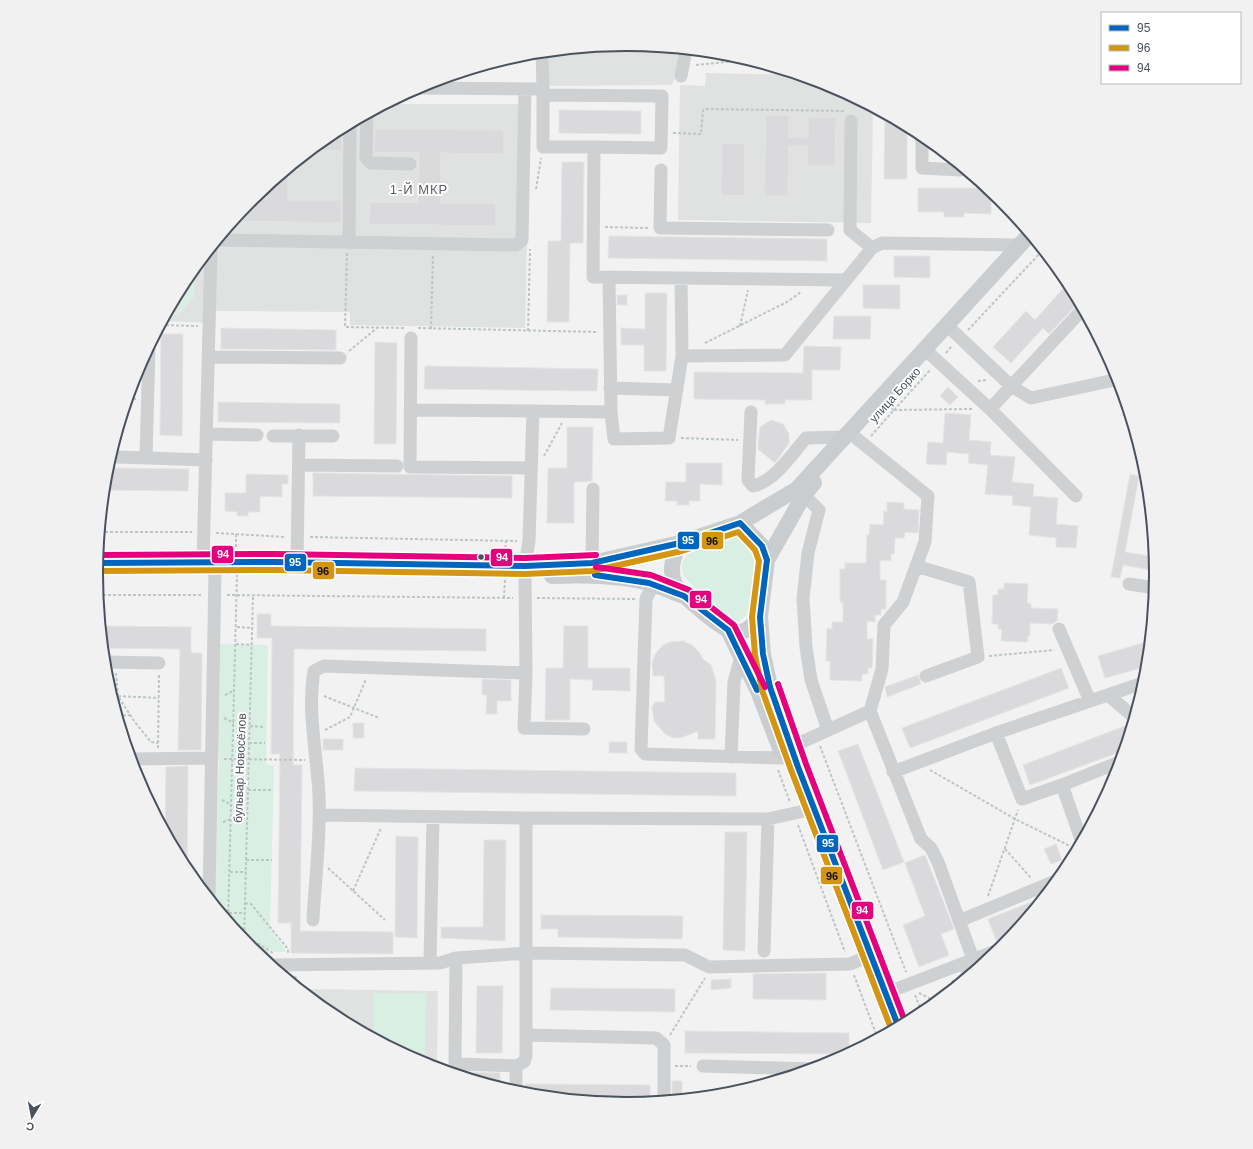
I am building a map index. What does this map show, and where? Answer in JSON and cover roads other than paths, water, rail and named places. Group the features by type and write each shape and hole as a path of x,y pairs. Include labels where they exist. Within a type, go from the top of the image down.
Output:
{"main road":[{"name":"улица Борко","path":"740,523 797,489 855,440 890,407 931,355 1029,240"},
{"name":"улица Борко","path":"767,560 804,495 855,440 1029,240"},
{"path":"103,563 209,567 525,571 594,569 740,523 762,546 767,560 760,617 763,654 783,754 799,812 856,962 888,1028"},
{"path":"680,543 674,556 672,569 674,582 684,596 728,630 758,692 783,754 886,993 897,1022"},
{"path":"103,573 297,562 525,571"},
{"path":"594,569 650,592 684,596"},
{"path":"728,630 741,632 752,627 760,617"}],"lane":[{"path":"682,72 685,54"},
{"path":"434,88 525,89 543,92 662,96 661,148 543,147 543,92 542,58"},
{"path":"224,240 516,245 522,240 525,89"},
{"path":"367,120 366,158 371,164 410,164"},
{"path":"851,121 850,230 872,248"},
{"path":"349,243 350,130"},
{"path":"922,143 922,168 958,170"},
{"path":"594,147 593,277 845,280"},
{"path":"661,170 660,228 828,230"},
{"path":"682,353 785,355 872,248 882,243 1029,240"},
{"path":"209,890 215,595 204,532 211,256"},
{"path":"609,277 610,388 614,439 669,438 682,353 681,278"},
{"path":"990,408 1007,382 1080,312"},
{"path":"953,331 1007,382 1031,398 1112,380"},
{"path":"411,338 410,467 530,468"},
{"path":"931,355 990,408 1076,496"},
{"path":"209,357 340,358"},
{"path":"146,458 149,362"},
{"path":"610,388 677,390"},
{"path":"410,410 611,412"},
{"path":"533,411 530,468 529,541 525,571 526,673 524,728 584,728"},
{"path":"751,412 748,480 753,486 762,484 776,472 806,438 855,440 928,496 925,542 903,602 884,625 882,669 870,711 893,772 921,839 931,848 938,862 959,921 969,970"},
{"path":"206,434 257,435"},
{"path":"297,562 299,435"},
{"path":"273,436 333,436"},
{"path":"118,457 206,460"},
{"path":"299,465 396,466"},
{"path":"593,489 594,569"},
{"path":"804,495 819,510 808,553 803,599 806,647 811,680 828,730"},
{"path":"916,566 969,582 978,657 926,676"},
{"path":"1128,584 1150,587"},
{"path":"650,592 641,749 644,754 731,757 783,754 828,730 870,711"},
{"path":"1059,629 1090,701"},
{"path":"731,757 734,682 741,657"},
{"path":"111,662 159,663"},
{"path":"313,920 320,814 313,737 311,691 314,671 324,666 526,673"},
{"path":"893,772 996,733 1138,685"},
{"path":"1108,695 1131,714"},
{"path":"996,733 1022,799 1114,764"},
{"path":"137,759 212,758"},
{"path":"1062,785 1076,843"},
{"path":"320,814 433,817 768,819 799,812"},
{"path":"430,963 433,817"},
{"path":"456,958 455,1060 460,1064 516,1066 524,1062 526,1056 527,953 526,818"},
{"path":"764,951 768,819"},
{"path":"959,921 1048,884"},
{"path":"274,961 440,963 456,958 527,953 685,955 709,967 856,962"},
{"path":"886,993 987,954"},
{"path":"526,1035 656,1038 664,1045 664,1097"},
{"path":"516,1066 516,1086"},
{"path":"703,1066 799,1069"}],"district":[{"name":"1-Й МКР","path":"419,189"}]}
